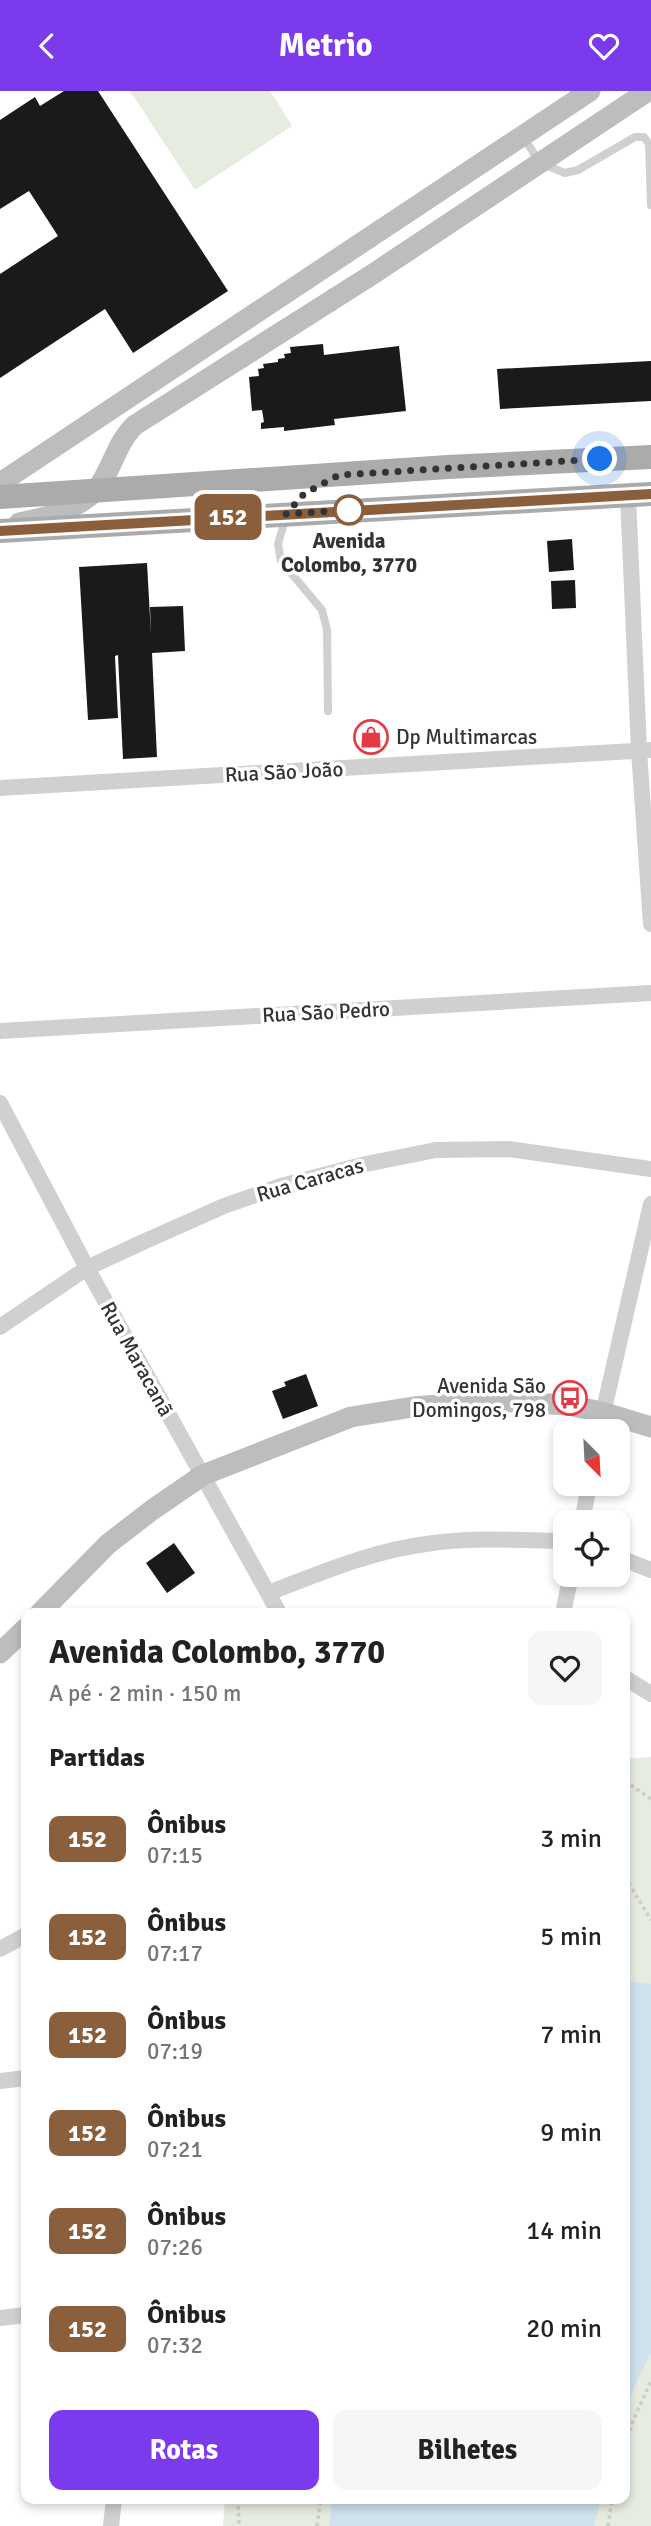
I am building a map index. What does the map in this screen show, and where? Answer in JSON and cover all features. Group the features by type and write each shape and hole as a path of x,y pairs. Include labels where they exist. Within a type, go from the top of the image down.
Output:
{"main road":[{"path":"0,483 590,91"},
{"path":"0,529 55,514 82,501 96,490 125,435 135,425 394,260 648,91"},
{"path":"376,233 394,260"},
{"path":"0,497 651,457"},
{"path":"286,514 304,494 339,475"},
{"path":"0,529 640,495"},
{"path":"45,1608 108,1544 203,1475 351,1417 413,1407 492,1401 568,1405 594,1419"},
{"path":"630,1425 651,1427"},
{"path":"0,1653 21,1633"}],"street":[{"path":"640,495 651,924"},
{"name":"Rua São João","path":"0,788 645,751"},
{"name":"Rua São Pedro","path":"0,1031 651,993"},
{"name":"Rua Maracanã","path":"0,1103 86,1268 276,1608"},
{"name":"Rua Caracas","path":"0,1327 86,1268 224,1206 281,1186 366,1164 436,1150 508,1149 651,1168"},
{"path":"601,1419 651,1204"},
{"path":"268,1593 373,1555 426,1543 481,1539 553,1541"},
{"path":"630,1562 651,1570"},
{"path":"564,1608 568,1587"},
{"path":"630,1681 651,1694"},
{"path":"0,1949 21,1938"},
{"path":"0,2081 21,2079"},
{"path":"0,2318 21,2316"},
{"path":"111,2526 113,2504"}],"lane":[{"path":"522,136 540,163 565,173 578,170 635,137 644,137 649,144 651,205"},
{"path":"286,514 278,544 281,561 322,610 327,630 328,711"}],"path":[{"path":"630,1784 651,1799"},
{"path":"630,1885 651,1920"},
{"path":"630,2431 651,2381"},
{"path":"238,2504 239,2526"},
{"path":"317,2526 320,2504"},
{"path":"608,2526 611,2504"}],"shaded area":[{"path":"130,91 270,91 292,126 195,190"},
{"path":"651,1757 651,2526 223,2526 225,2504 630,2504 630,1759"}],"water":[{"path":"630,1982 651,1984 651,2352 630,2400"},
{"path":"331,2504 600,2504 594,2526 329,2526"}],"building":[{"path":"64,91 98,91 228,291 133,353 105,309 0,378 0,274 58,236 29,191 0,209 0,120 35,97 40,106"},
{"path":"323,344 324,355 399,346 406,411 334,419 335,425 284,431 284,427 261,429 261,423 264,422 262,410 252,411 249,377 259,376 258,369 264,368 263,364 285,358 284,354 291,353 290,347"},
{"path":"651,361 651,401 500,409 497,369"},
{"path":"572,539 574,570 549,572 547,541"},
{"path":"147,563 151,635 150,607 183,606 185,651 152,653 157,757 123,759 118,655 115,656 118,718 88,720 79,567"},
{"path":"575,580 576,608 552,609 551,581"},
{"path":"306,1374 318,1406 283,1419 272,1391 286,1386 284,1382"},
{"path":"174,1543 195,1573 167,1593 146,1563"}],"bus line":[{"name":"152","path":"0,531 651,494"}],"place":[{"name":"Avenida Colombo, 3770","path":"349,510"},
{"name":"Dp Multimarcas","path":"371,737"},
{"name":"Avenida São Domingos, 798","path":"570,1398"}],"route":[{"path":"349,510 286,514 304,494 339,475 600,459"}]}
